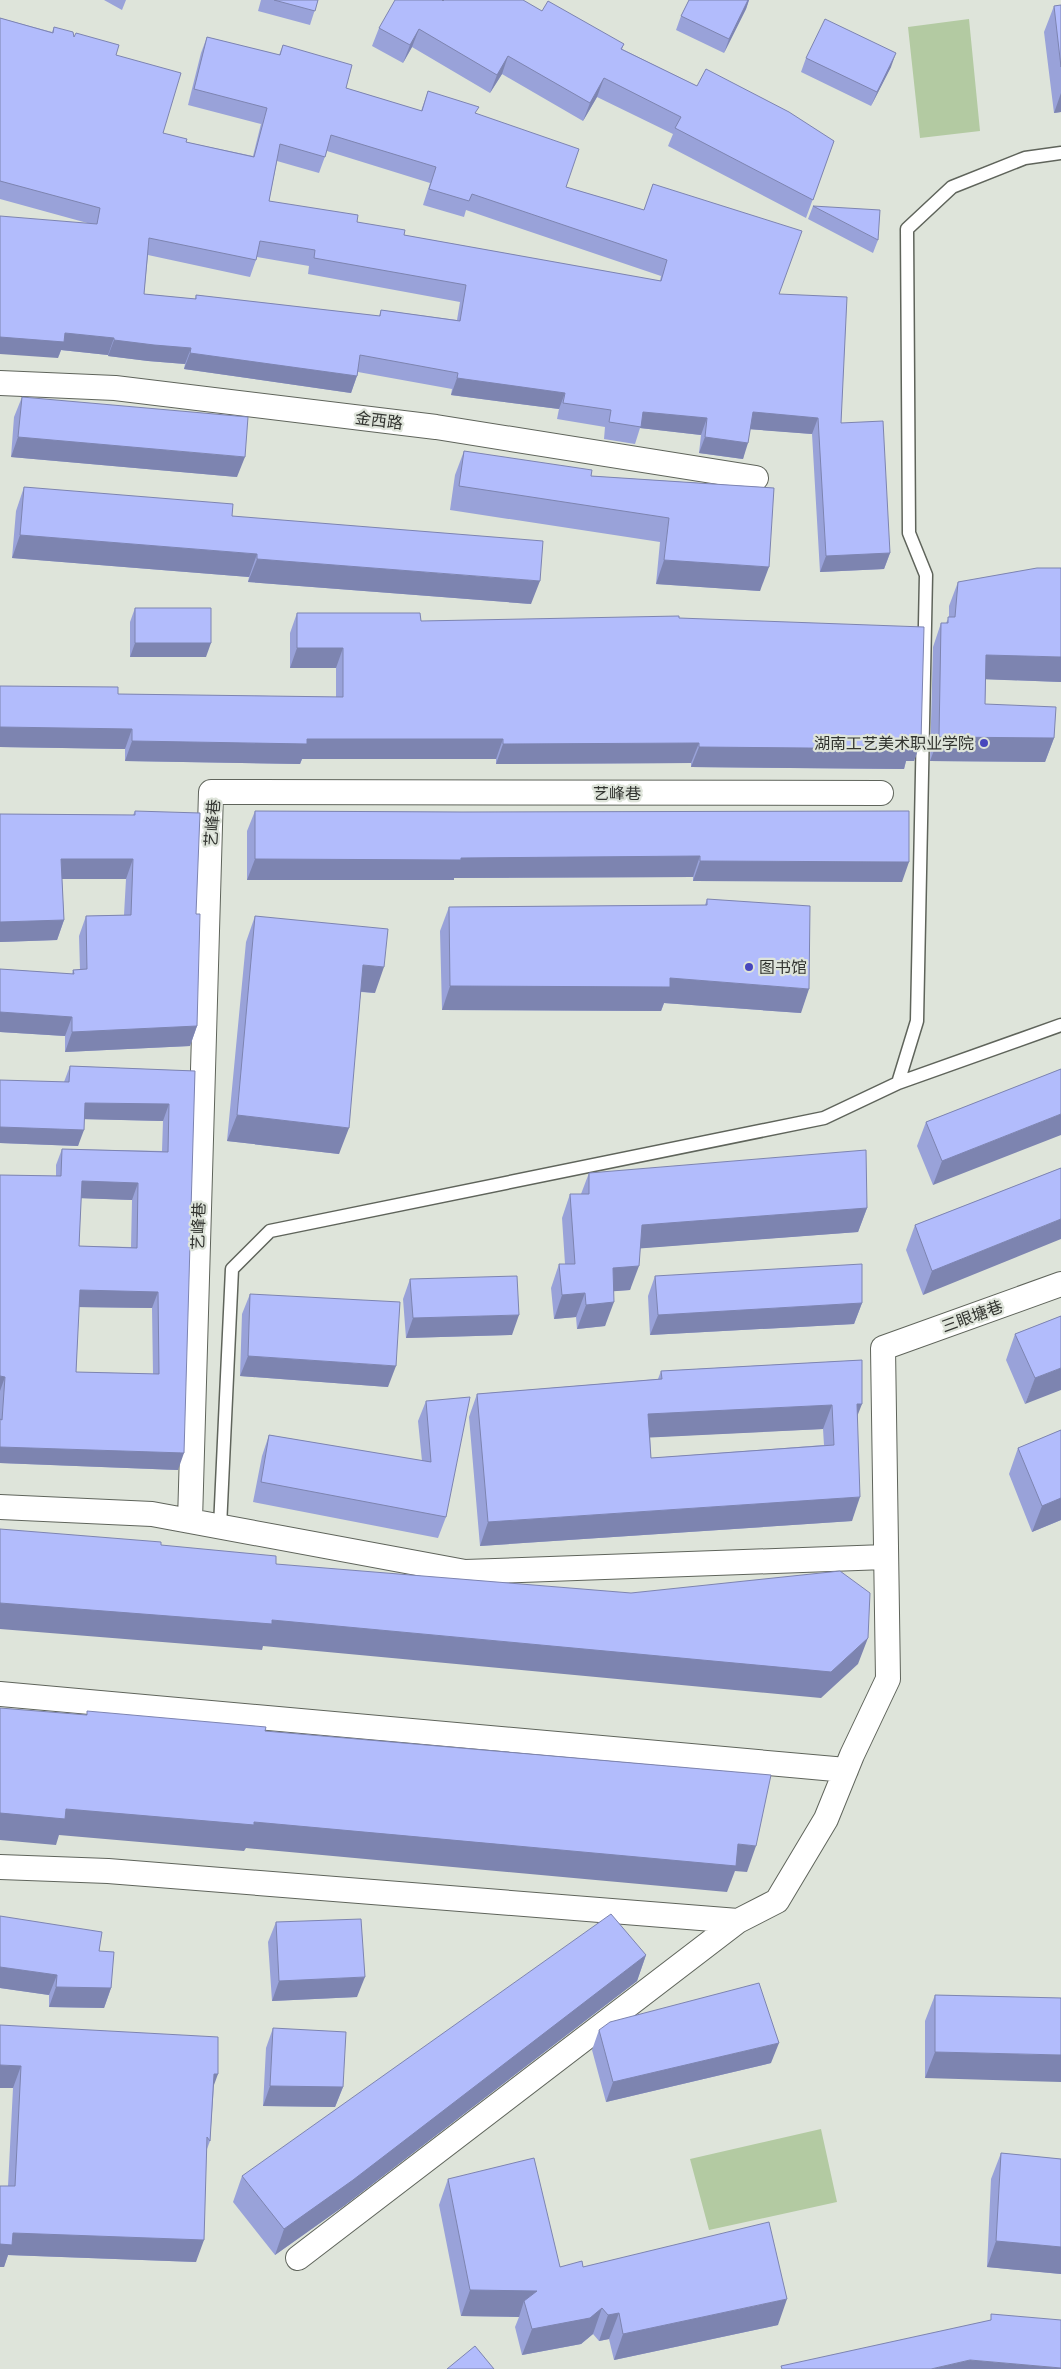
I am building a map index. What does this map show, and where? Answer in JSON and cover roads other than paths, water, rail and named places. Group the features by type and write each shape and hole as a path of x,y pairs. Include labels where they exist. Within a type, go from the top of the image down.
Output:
{"street":[{"name":"金西路","path":"0,383 115,388 436,427 756,478"},
{"name":"艺峰巷","path":"190,1521 211,792 881,793"},
{"name":"三眼塘巷","path":"885,1558 883,1348 1061,1284"},
{"path":"0,1507 152,1514 465,1572 885,1558 888,1679 846,1770 826,1819 777,1901 738,1921 298,2258"},
{"path":"0,1694 846,1770"},
{"path":"0,1867 108,1871 738,1921"}],"lane":[{"path":"898,1083 917,1021 926,575 909,533 907,229 952,187 1025,158 1061,153"},
{"path":"220,1527 232,1269 270,1231 824,1118 898,1083 1061,1025"}],"place":[{"name":"湖南工艺美术职业学院","path":"984,743"},
{"name":"图书馆","path":"749,967"}]}
